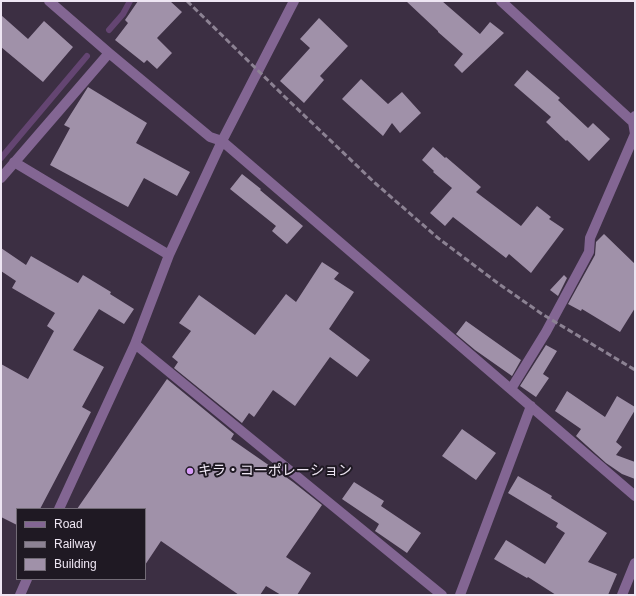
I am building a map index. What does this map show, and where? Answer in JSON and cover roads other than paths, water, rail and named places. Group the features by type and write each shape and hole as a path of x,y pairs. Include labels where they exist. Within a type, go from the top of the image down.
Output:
{"street":[{"path":"49,1 108,53 210,137 222,141 635,496"},
{"path":"59,508 135,344 169,255 222,141 294,1"},
{"path":"500,1 634,119 635,134 590,238 589,252 549,326 511,389"},
{"path":"1,178 108,53"},
{"path":"14,162 169,255"},
{"path":"135,344 442,595"},
{"path":"460,595 531,406"},
{"path":"622,595 635,563"},
{"path":"20,595 27,580"}],"waterway":[{"path":"109,30 123,14 130,1"},
{"path":"1,158 87,56"}],"railway":[{"path":"187,1 375,183 438,238 542,314 635,370"}],"place":[{"name":"キラ・コーポレーション","path":"190,471"}]}
